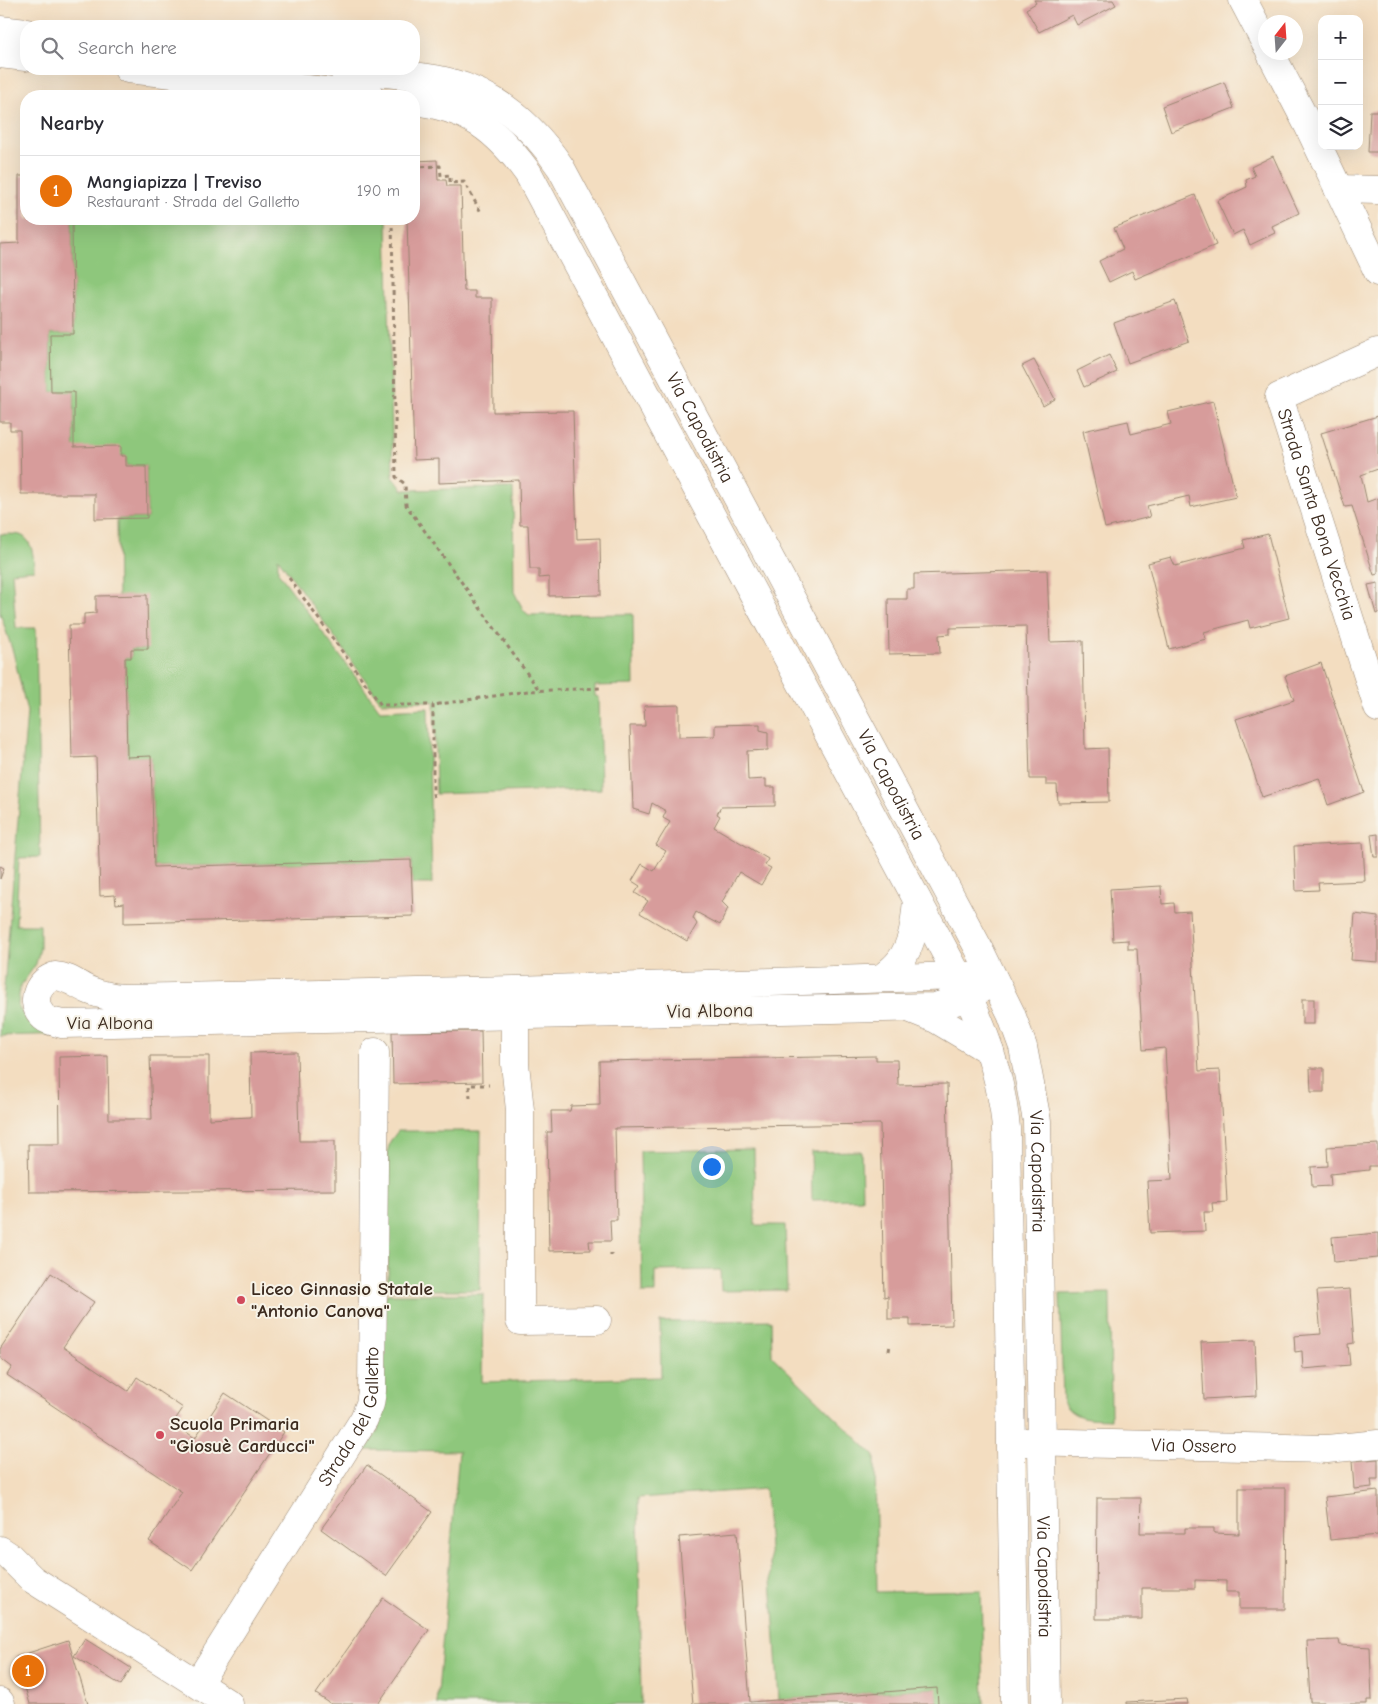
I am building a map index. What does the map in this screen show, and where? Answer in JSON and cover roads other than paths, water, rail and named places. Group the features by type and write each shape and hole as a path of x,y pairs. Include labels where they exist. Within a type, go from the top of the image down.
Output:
{"street":[{"path":"1243,0 1258,29"},
{"path":"0,30 20,32"},
{"path":"0,54 20,56"},
{"path":"1274,60 1378,272"},
{"path":"182,75 316,90"},
{"name":"Via Capodistria","path":"397,75 449,82 473,90 495,101 536,134 550,152 570,186 1012,1014 1023,1047 1036,1122 1046,1704"},
{"name":"Via Capodistria","path":"420,102 443,106 490,130 510,149 528,173 964,986 982,1026 1004,1103 1006,1128 1014,1704"},
{"path":"1338,189 1378,190"},
{"name":"Strada Santa Bona Vecchia","path":"1378,352 1279,397 1378,708"},
{"path":"882,978 900,962 909,945 915,924 917,900"},
{"name":"Via Albona","path":"964,986 882,978 515,1002 62,1024 50,1021 40,1014 37,1003 37,993 41,984 55,976 71,980 92,992 123,998 515,1002 905,1007 935,1007 964,986 974,976 994,980"},
{"path":"515,1002 515,1064 520,1110 520,1321 597,1320"},
{"name":"Via Albona","path":"905,1007 936,1019 990,1051"},
{"name":"Strada del Galletto","path":"198,1683 364,1419 370,1404 372,1392 375,1052"},
{"name":"Via Ossero","path":"1010,1441 1327,1449 1378,1444"},
{"path":"0,1550 9,1556 32,1579 229,1704"},
{"path":"0,1572 32,1579"}],"place":[{"name":"Liceo Ginnasio Statale \"Antonio Canova\"","path":"241,1300"},
{"name":"Scuola Primaria \"Giosuè Carducci\"","path":"160,1435"},
{"name":"Mangiapizza | Treviso","path":"28,1671"}]}
